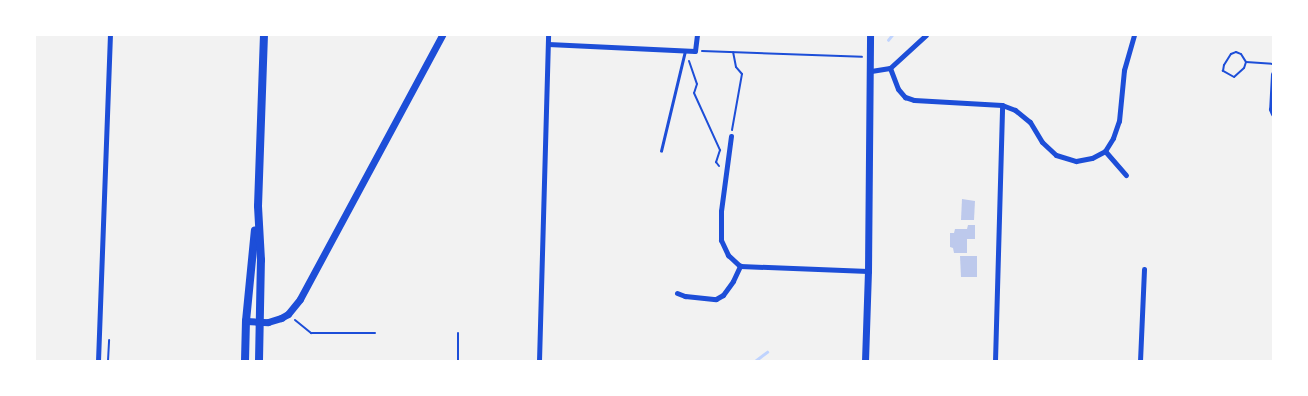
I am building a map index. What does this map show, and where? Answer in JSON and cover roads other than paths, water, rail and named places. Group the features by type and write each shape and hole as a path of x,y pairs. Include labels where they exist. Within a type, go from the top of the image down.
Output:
{"main road":[{"path":"259,361 258,206 264,35"},
{"path":"244,361 246,322 258,206"}],"street":[{"path":"98,361 110,35"},
{"path":"246,322 275,320 288,314 300,298 442,35"},
{"path":"539,361 548,35"},
{"path":"548,44 695,51 697,35"},
{"path":"865,361 868,271 870,35"},
{"path":"871,71 890,68 926,35"},
{"path":"890,68 898,88 905,97 914,100 1002,105 1015,110 1030,122 1042,142 1056,155 1076,161 1092,158 1105,151 1113,138 1118,121 1124,70 1134,35"},
{"path":"1273,74 1271,109 1273,114"},
{"path":"995,361 1002,105"},
{"path":"731,136 721,211 721,240 728,255 740,266 868,271"},
{"path":"1105,151 1126,175"},
{"path":"676,293 716,299 728,288 740,266"},
{"path":"1140,361 1144,269"}],"lane":[{"path":"661,151 685,50"}],"waterway":[{"path":"888,40 892,35"},
{"path":"755,361 767,352"}]}
